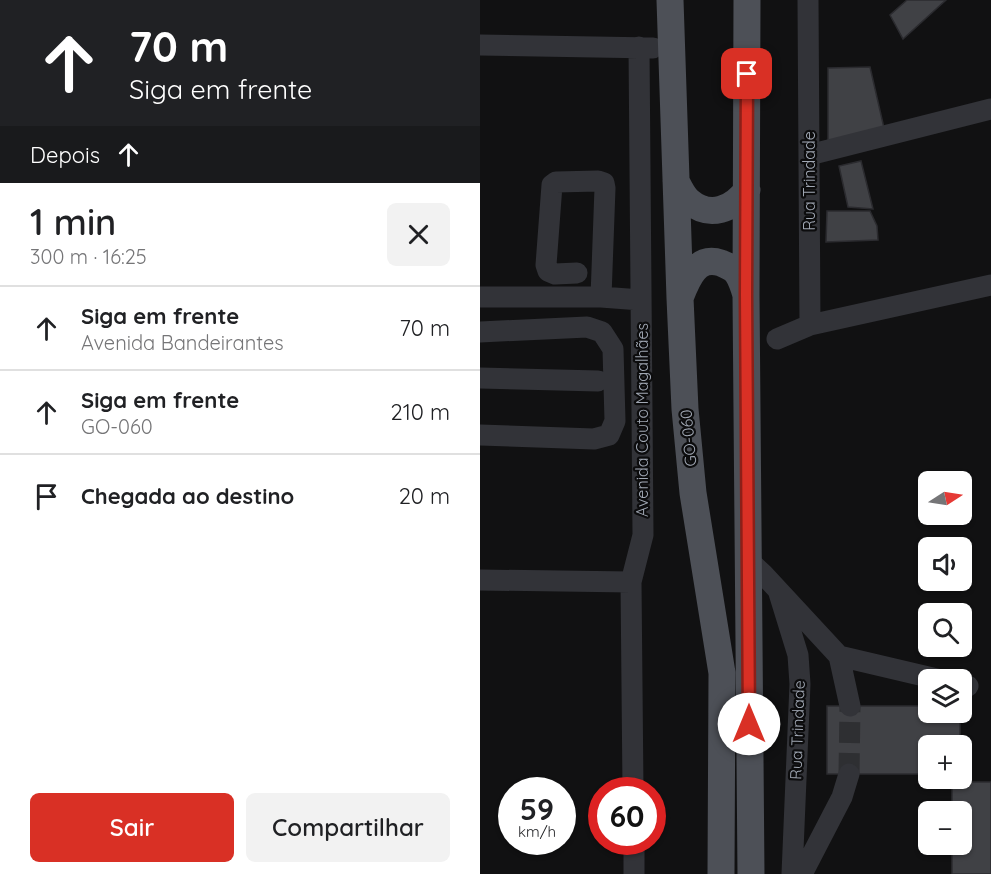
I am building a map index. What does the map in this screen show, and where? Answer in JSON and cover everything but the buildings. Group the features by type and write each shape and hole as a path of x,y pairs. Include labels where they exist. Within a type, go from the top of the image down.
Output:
{"main road":[{"name":"GO-060","path":"670,0 686,409 693,493 722,673 721,874"},
{"path":"749,5 746,295 751,874"},
{"path":"676,182 689,201 710,210 721,210 732,206 741,200 747,190"},
{"path":"680,298 694,270 703,263 716,262 728,266 737,273 746,295"}],"street":[{"name":"Rua Trindade","path":"808,0 810,325"},
{"name":"Avenida Couto Magalhães","path":"480,45 646,48 641,300 643,535 631,582 633,777"},
{"path":"809,155 991,109"},
{"path":"577,273 555,274 548,271 546,265 552,185 556,182 598,181 604,183 605,188 601,297"},
{"path":"777,339 810,325 991,285"},
{"path":"480,297 601,297 641,300"},
{"path":"480,332 587,327 602,332 613,348 615,421 609,435 594,439 480,435"},
{"path":"480,378 598,381"},
{"path":"748,561 763,574 839,656 850,706"},
{"path":"480,580 631,582"},
{"name":"Rua Trindade","path":"777,590 798,656 800,684 792,874"},
{"path":"839,656 918,675"},
{"path":"802,874 842,797 849,774"},
{"path":"634,855 634,874"}],"tunnel":[{"path":"849,774 850,706"}],"route":[{"path":"747,74 749,724"}]}
